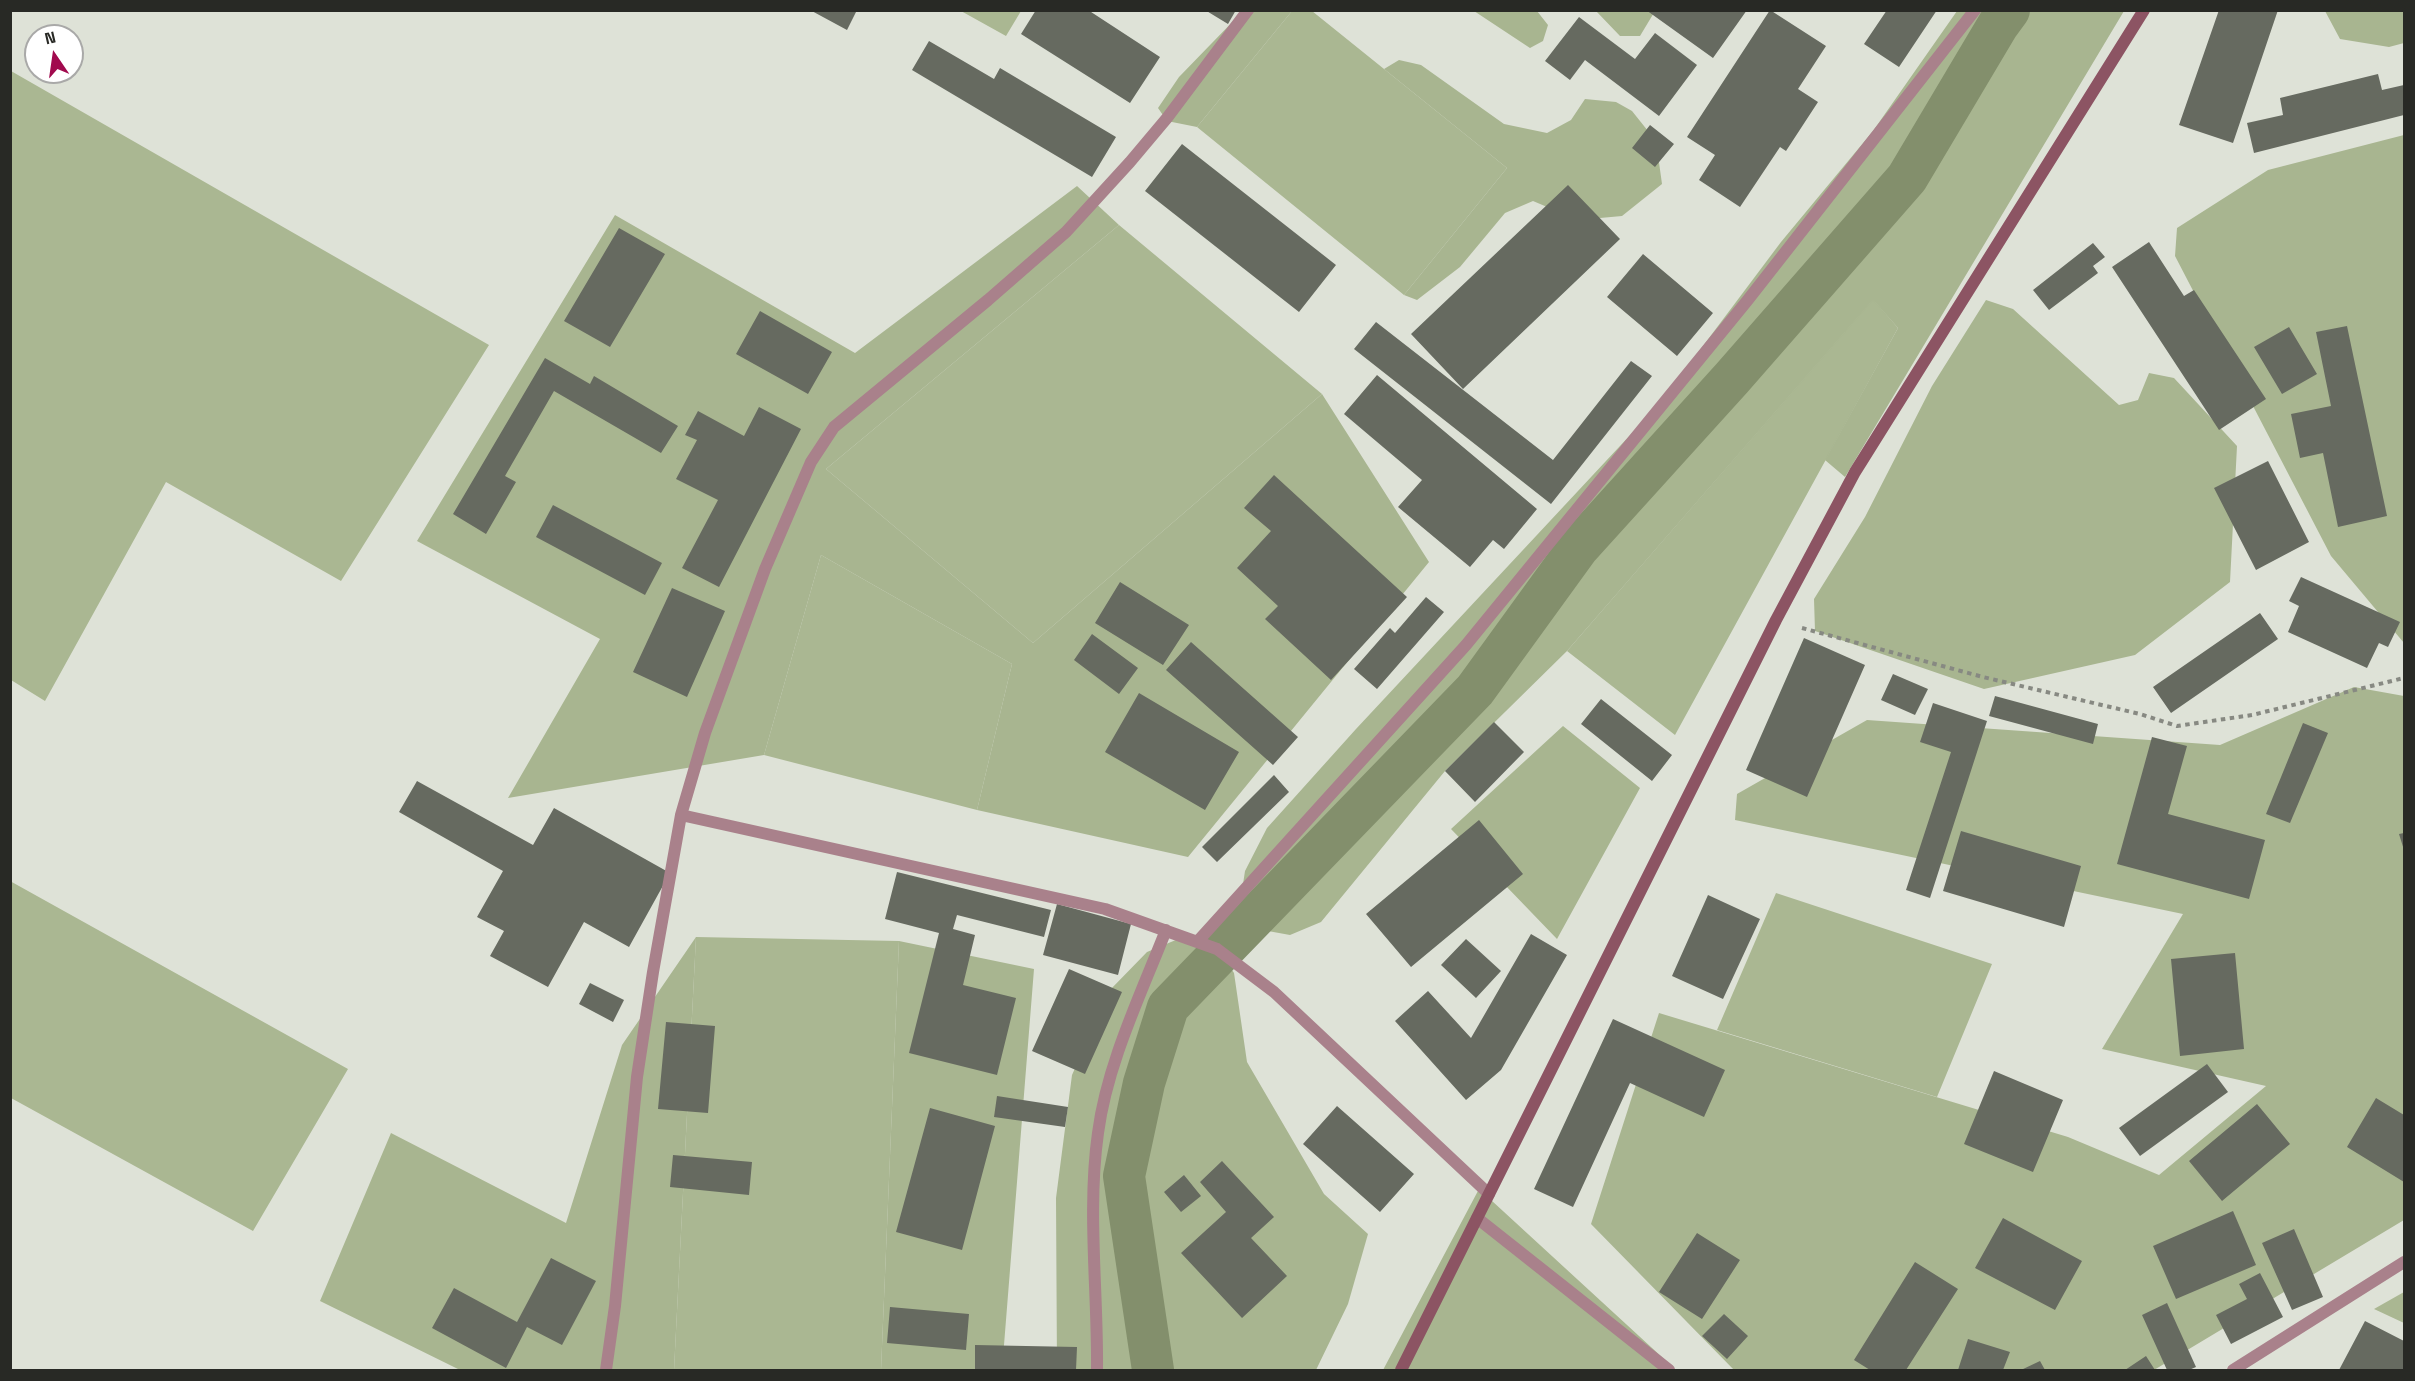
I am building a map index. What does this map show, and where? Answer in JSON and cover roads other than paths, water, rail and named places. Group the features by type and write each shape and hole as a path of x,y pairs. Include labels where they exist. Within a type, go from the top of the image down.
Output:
{"street":[{"path":"1401,1371 1776,620 1856,472 2144,10"}],"lane":[{"path":"606,1371 615,1306 637,1077 681,814 705,733 765,569 811,462 834,427 988,300 1066,232 1160,127 1248,10"},
{"path":"1198,941 1466,645 1740,310 1975,10"},
{"path":"681,814 1105,909 1217,949 1274,992 1489,1194"},
{"path":"1097,1371 1098,1314 1094,1206 1098,1133 1110,1077 1166,930"},
{"path":"1477,1218 1670,1371"},
{"path":"2233,1371 2404,1262"}],"waterway":[{"path":"1153,1370 1124,1176 1144,1083 1168,1007 1475,690 1578,548 1732,378 1907,178 2009,10"}]}
